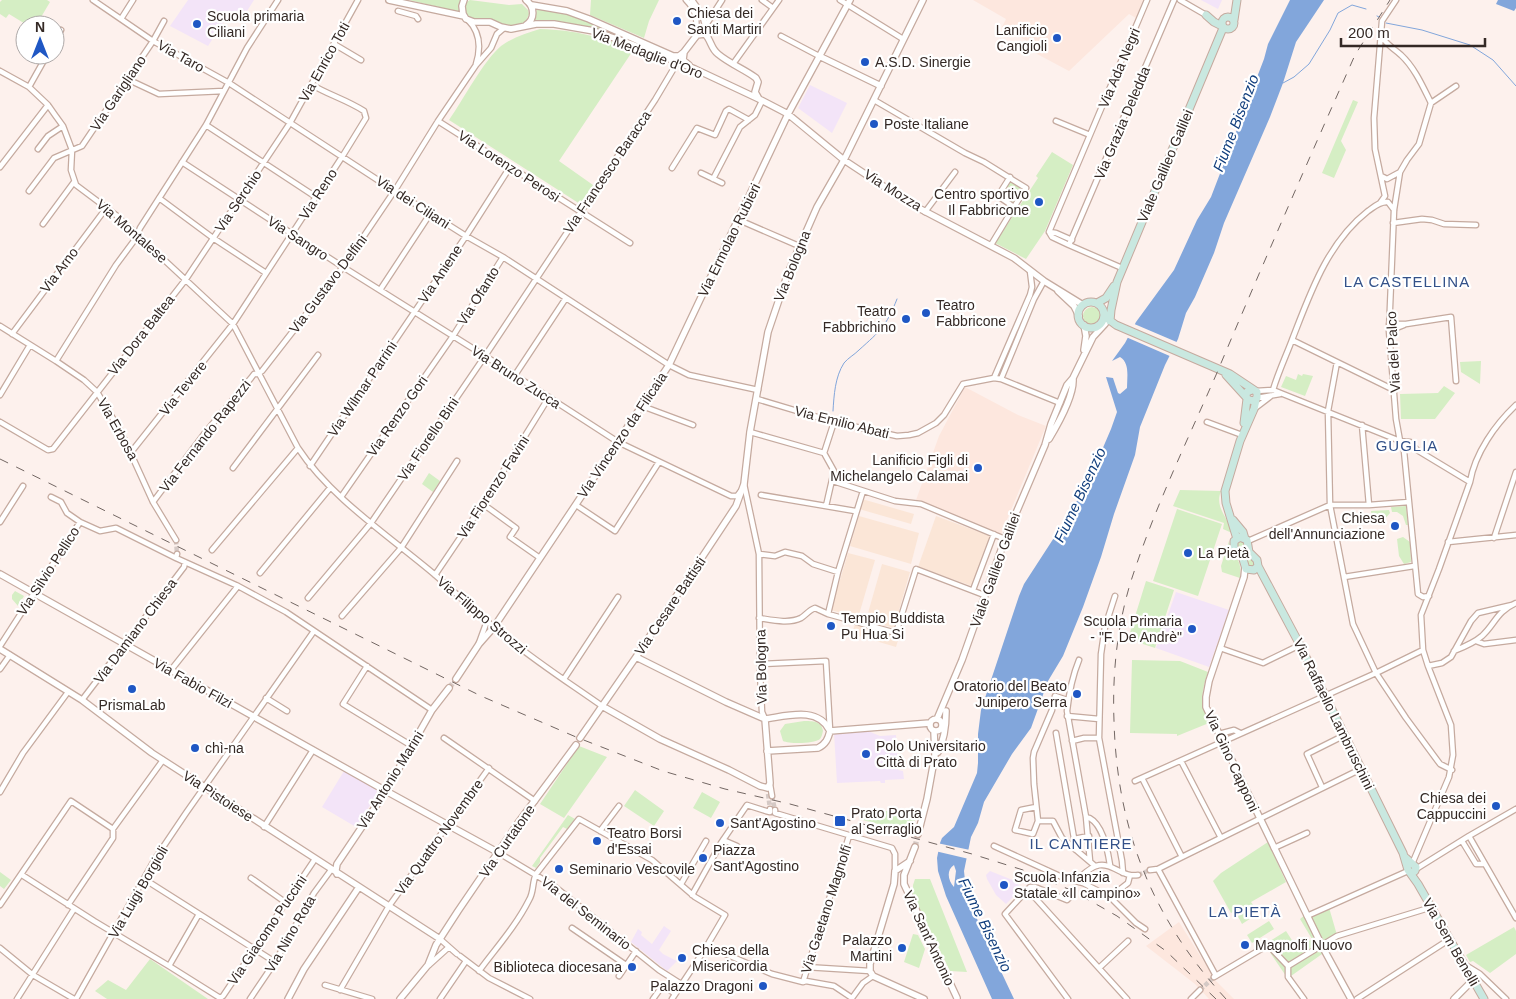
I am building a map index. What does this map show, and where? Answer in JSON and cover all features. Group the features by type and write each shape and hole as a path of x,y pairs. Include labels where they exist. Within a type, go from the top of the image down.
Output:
{"main road":[{"name":"Viale Galileo Galilei","path":"1106,322 1122,268 1236,0"},
{"path":"1206,15 1214,22 1226,23"},
{"path":"1117,282 1106,298 1097,303 1090,302 1079,311 1079,316 1084,325 1106,322 1230,374 1255,395"},
{"path":"1097,303 1103,310 1106,322"},
{"path":"1220,370 1247,398"},
{"path":"1243,433 1248,392 1255,395"},
{"path":"1231,517 1243,532 1249,552 1257,560 1256,568 1249,570 1245,567 1242,556 1233,546 1237,539 1226,503 1225,491 1243,433 1254,410 1255,395"},
{"path":"1237,539 1246,540"},
{"name":"Via Raffaello Lambruschini","path":"1256,568 1264,576 1325,694 1403,853 1414,867"},
{"name":"Via Sem Benelli","path":"1414,867 1418,884 1484,999"}],"street":[{"name":"Via Garigliano","path":"29,191 54,158 82,146 153,41 92,0"},
{"path":"121,19 133,0"},
{"path":"56,361 116,265 138,235 140,228 206,125 248,48 278,0"},
{"name":"Via Enrico Toti","path":"290,123 358,0"},
{"name":"Via Medaglie d'Oro","path":"390,0 465,17 477,23 490,22 504,28 515,29 526,26 554,24 594,32 695,69 788,114"},
{"path":"464,0 462,8 465,17 474,28 479,43 480,49 476,65"},
{"path":"526,0 532,5 532,18 526,26"},
{"path":"686,0 696,16 695,37"},
{"path":"692,0 699,8 706,25 708,37 716,52 756,78 758,82 756,96 762,100 754,115 740,127 713,179"},
{"path":"706,25 722,0"},
{"path":"762,0 773,8"},
{"path":"733,64 779,0"},
{"path":"840,0 849,2 903,39"},
{"name":"Via Bologna","path":"765,719 762,712 760,664 759,554 744,484 750,432 768,332 781,291 817,207 844,160 923,0"},
{"name":"Via Ada Negri","path":"1049,232 1147,0"},
{"name":"Via Grazia Deledda","path":"1069,245 1174,0"},
{"path":"1180,0 1206,15"},
{"path":"1254,410 1273,392 1313,287 1326,262 1340,241 1360,218 1380,203 1385,196 1375,148 1374,118 1382,21 1396,0"},
{"name":"Via Ermolao Rubieri","path":"669,365 740,220 788,114 849,2"},
{"name":"Via Medaglie d'Oro","path":"532,5 568,11 669,54 677,56 684,52"},
{"path":"398,11 416,16 418,19"},
{"name":"Via Taro","path":"164,21 153,41 230,83"},
{"name":"Via Gustavo Delfini","path":"258,373 343,267 438,121 476,65 491,48 497,34 504,28"},
{"path":"695,69 683,61 684,52 695,37 702,34 708,37"},
{"path":"781,36 881,86"},
{"path":"1381,36 1388,46 1401,55 1412,68 1432,103 1456,86"},
{"path":"334,44 361,60"},
{"path":"1381,46 1388,46"},
{"name":"Via Francesco Baracca","path":"485,356 655,100 677,63"},
{"path":"29,87 41,65"},
{"path":"0,71 29,87 48,105 63,126 72,150 70,161 74,182 43,224"},
{"path":"127,79 159,94 224,91"},
{"name":"Via dei Ciliani","path":"230,83 394,191 503,257 669,365 689,375 758,390"},
{"name":"Via Reno","path":"233,324 366,118 364,111 349,101 332,96 312,85"},
{"path":"745,93 751,93 756,88"},
{"path":"874,100 1010,177 1026,188 991,245"},
{"path":"777,108 784,108 795,101"},
{"name":"Via del Palco","path":"1429,596 1423,597 1418,594 1404,451 1400,441 1394,390 1389,324 1394,210 1400,172 1419,144 1432,103"},
{"path":"0,167 48,105"},
{"path":"672,168 697,128 715,136 726,111 729,109 749,120"},
{"name":"Via Mozza","path":"788,114 844,160 925,212 955,172"},
{"name":"Via Lorenzo Perosi","path":"438,121 630,243"},
{"path":"1056,121 1090,135"},
{"name":"Via Serchio","path":"186,279 290,123"},
{"path":"206,125 316,197"},
{"path":"38,149 48,136 63,126"},
{"name":"Via Sangro","path":"182,162 415,312"},
{"name":"Via Aniene","path":"415,312 510,167"},
{"path":"1381,176 1387,178 1400,172"},
{"path":"701,173 722,183"},
{"path":"1010,177 998,196 1014,207"},
{"name":"Via Montalese","path":"74,182 80,189 107,207 233,324 258,373"},
{"path":"159,198 213,238 266,273"},
{"path":"1380,203 1388,202 1394,210"},
{"name":"Via Arno","path":"12,334 107,207"},
{"path":"925,212 1014,258 1041,279 1084,305"},
{"path":"380,290 430,214"},
{"path":"1394,223 1422,219 1444,224 1476,225"},
{"path":"740,220 799,246"},
{"path":"1049,232 1072,240"},
{"path":"1049,232 1052,237 1122,268"},
{"name":"Via Ofanto","path":"452,336 503,257"},
{"path":"1030,271 1032,288"},
{"name":"Via Dora Baltea","path":"0,422 51,450 186,279"},
{"path":"994,378 1035,281 1041,279"},
{"path":"1001,379 1041,279"},
{"path":"1056,289 1074,306 1079,316"},
{"path":"515,375 566,298"},
{"name":"Via Bruno Zucca","path":"415,312 618,442 731,496 737,496 744,484"},
{"name":"Via Wilmar Parrini","path":"310,466 415,312"},
{"path":"1389,324 1406,324 1451,317 1456,380"},
{"path":"1085,352 1106,322"},
{"path":"1085,352 1096,332 1106,322"},
{"name":"Via Tevere","path":"132,452 233,324"},
{"path":"1389,331 1406,324"},
{"path":"1084,325 1086,336 1085,352"},
{"name":"Via Erbosa","path":"0,326 84,380 97,392 132,452 153,502 176,540"},
{"name":"Via Renzo Gori","path":"341,496 452,336"},
{"path":"1292,340 1394,390"},
{"path":"0,395 30,345"},
{"name":"Viale Galileo Galilei","path":"939,721 1005,538 1045,445 1060,403 1085,352"},
{"path":"234,468 318,355"},
{"name":"Via Fiorello Bini","path":"308,598 371,523 485,356"},
{"path":"1337,362 1328,411 1330,505 1353,624 1376,672 1406,718 1440,764 1452,770"},
{"name":"Via Vincenzo da Filicaia","path":"494,628 669,365"},
{"name":"Via Filippo Strozzi","path":"258,373 298,448 310,466 330,488 435,575 494,628 564,680 602,706 660,739 769,790 767,751"},
{"name":"Via Fernando Rapezzi","path":"153,502 210,427 254,374 258,373"},
{"name":"Via Emilio Abati","path":"757,400 834,422 897,436 918,433 936,423 944,415 963,384 994,378 1001,379 1060,403"},
{"name":"Viale Galileo Galilei","path":"1045,445 1057,426 1073,386 1073,378"},
{"path":"1255,395 1273,392 1283,394 1400,441 1410,442 1417,450 1470,482"},
{"name":"Via Fiorenzo Favini","path":"435,575 483,504 549,397"},
{"path":"1414,867 1415,856 1452,770 1453,756 1451,725 1423,650 1421,614 1470,482 1471,474 1493,431 1516,404"},
{"path":"642,406 693,425"},
{"path":"826,506 834,471 824,452 834,422"},
{"path":"1207,422 1243,433"},
{"path":"1362,425 1369,505"},
{"path":"750,432 824,452"},
{"path":"212,550 298,448"},
{"path":"1404,451 1417,450"},
{"path":"342,616 401,548 458,461"},
{"name":"Via Vincenzo da Filicaia","path":"576,505 614,531 659,462"},
{"path":"1494,538 1516,472"},
{"path":"832,481 895,501 920,504 1005,538"},
{"name":"Via Cesare Battisti","path":"602,706 736,506 744,484"},
{"path":"0,522 23,486"},
{"path":"260,573 330,488"},
{"path":"828,614 838,572 863,491"},
{"path":"761,495 856,511"},
{"name":"Via Silvio Pellico","path":"51,497 61,502 67,513 80,522 100,531 116,528 177,556 185,562"},
{"path":"1246,540 1330,505 1409,502"},
{"path":"483,504 516,528 510,537 540,558"},
{"path":"736,506 749,506"},
{"name":"Via Silvio Pellico","path":"0,647 80,522"},
{"path":"973,590 994,534"},
{"path":"1448,542 1516,535"},
{"path":"759,554 775,556 785,552 802,556 813,564 838,572"},
{"path":"185,562 238,586 286,612 432,710"},
{"name":"Via Damiano Chiesa","path":"82,700 126,645 184,567 185,562"},
{"path":"1344,577 1414,566"},
{"name":"Via Gino Capponi","path":"1245,567 1244,577 1209,681 1206,707 1307,916 1351,999"},
{"path":"760,618 786,621 795,620 815,608 828,614 896,633 916,569 984,595"},
{"name":"Via Fabio Filzi","path":"0,574 499,853"},
{"path":"171,670 238,586"},
{"path":"1115,596 1105,627 1101,654 1099,738 1123,874"},
{"path":"564,680 618,597"},
{"path":"1428,666 1442,663 1451,657 1471,621 1478,613 1514,604"},
{"path":"1454,651 1476,641 1487,631 1496,617 1514,604"},
{"path":"479,644 487,621"},
{"path":"456,679 479,644 494,628"},
{"name":"Via Luigi Borgioli","path":"75,999 155,859 314,631"},
{"path":"1476,641 1484,644 1516,640"},
{"path":"1220,648 1263,663 1300,645"},
{"name":"Via Pistoiese","path":"0,647 82,700 163,760 440,939"},
{"path":"1135,781 1423,650"},
{"path":"0,669 10,655"},
{"path":"636,657 726,702 765,719 804,715 816,716 821,719 830,731"},
{"path":"1079,660 1067,700 1072,741 1089,836 1090,861"},
{"path":"760,664 826,661 830,714 828,740 818,748 767,751 765,719"},
{"path":"367,666 343,704 412,746"},
{"name":"Via Antonio Marini","path":"334,872 337,864 386,791 432,710 449,688"},
{"path":"0,792 23,753 68,692"},
{"path":"918,834 928,800 937,753 946,729 947,696"},
{"path":"1036,807 1021,810 1015,830 1033,834 1038,821 1033,758 1052,710 1055,696 1067,700"},
{"path":"266,698 287,711"},
{"path":"580,738 602,706"},
{"path":"939,721 946,711"},
{"path":"1068,716 1099,719"},
{"path":"937,753 933,728 934,719 939,721"},
{"path":"830,731 921,725 942,728 939,721"},
{"path":"1219,734 1234,730 1240,733"},
{"path":"1056,733 1076,850"},
{"path":"1322,787 1307,754 1345,735"},
{"path":"444,738 535,801"},
{"path":"1072,741 1084,738 1099,738"},
{"name":"Via Curtatone","path":"400,999 428,965 440,939 576,745"},
{"path":"264,827 313,750"},
{"path":"68,905 113,838 113,829 163,760"},
{"path":"1181,761 1221,838"},
{"name":"Via Quattro Novembre","path":"340,990 389,906 489,768"},
{"path":"1150,870 1158,869 1361,768"},
{"path":"1142,778 1182,857"},
{"path":"0,905 71,801 113,829"},
{"path":"694,896 722,841 747,805 773,811 892,848 895,854 894,884 870,964 871,973 852,998 834,986 803,982 772,974 707,946"},
{"path":"600,830 619,806"},
{"path":"1307,916 1414,867 1516,809"},
{"path":"1086,817 1094,820 1104,838 1110,865"},
{"path":"479,971 504,940 528,902 536,874 579,818 652,860 694,896 725,915 674,996 663,986 653,999"},
{"path":"1038,821 1053,821 1062,838 1095,866"},
{"path":"1274,848 1307,833"},
{"name":"Via Gaetano Magnolfi","path":"803,982 806,967 849,836"},
{"path":"1074,839 1089,836"},
{"path":"1469,836 1516,918"},
{"path":"679,882 706,841"},
{"path":"722,841 737,846"},
{"path":"1462,841 1476,864 1484,864"},
{"path":"994,846 1110,897 1136,923 1145,929"},
{"path":"904,884 904,875 915,847"},
{"name":"Via del Seminario","path":"499,853 554,886 659,970 682,983"},
{"path":"1414,867 1415,856"},
{"name":"Via Giacomo Puccini","path":"218,998 222,996 315,860"},
{"path":"895,873 910,861"},
{"path":"1076,883 1095,866 1110,865 1123,874 1138,875"},
{"path":"1158,869 1215,976 1268,945 1288,966 1288,976 1304,999"},
{"name":"Via Nino Rota","path":"250,999 276,962 314,894 334,872"},
{"path":"895,873 904,875"},
{"path":"22,875 113,934 169,966 218,998"},
{"path":"1110,897 1128,883 1130,875"},
{"path":"251,878 285,902"},
{"path":"144,879 276,962"},
{"name":"Via Sant'Antonio","path":"894,884 904,884 958,999"},
{"path":"288,999 304,969 359,887"},
{"path":"1068,999 1005,914 1030,888 1035,887 1067,900 1070,897"},
{"path":"1028,890 1127,999"},
{"path":"1288,966 1337,936 1432,907"},
{"path":"17,999 74,909"},
{"path":"169,966 198,914"},
{"path":"572,928 626,965"},
{"path":"440,939 489,978 530,999"},
{"path":"1357,999 1450,939"},
{"path":"1099,968 1128,941"},
{"path":"428,965 449,946"},
{"path":"0,948 67,999"},
{"name":"Via del Seminario","path":"620,976 636,951"},
{"path":"440,999 466,961"},
{"path":"1465,966 1480,974 1506,999"},
{"path":"806,967 871,973 924,999"},
{"path":"1454,999 1475,982 1487,981"},
{"path":"325,985 372,999"},
{"path":"54,989 75,999"},
{"path":"1191,999 1200,990"}],"shaded area":[{"name":"Scuola primaria Ciliani","path":"188,0 254,0 240,22 228,15 208,46 170,26"},
{"path":"973,0 1143,0 1136,18 1129,14 1069,71 1024,47 1027,41 1002,27 1006,19"},
{"path":"1201,0 1222,0 1218,9"},
{"path":"810,85 847,103 832,133 798,108"},
{"name":"Lanificio Figli di Michelangelo Calamai","path":"965,387 1018,415 1046,426 1001,534 916,500 939,436"},
{"path":"862,499 914,514 911,524 859,509"},
{"path":"859,516 919,533 911,564 850,546"},
{"path":"936,516 990,536 972,586 918,567"},
{"path":"848,553 875,560 858,618 831,610"},
{"path":"882,564 910,572 894,628 866,620"},
{"name":"Scuola Primaria - \"F. De Andrè\"","path":"1176,592 1229,610 1209,667 1156,648"},
{"path":"855,624 899,637 896,647 852,634"},
{"name":"Polo Universitario Città di Prato","path":"868,731 880,736 896,735 898,770 903,771 904,779 885,780 885,783 880,781 837,783 834,733"},
{"path":"344,771 377,789 376,796 356,827 322,807"},
{"name":"Scuola Infanzia Statale «Il campino»","path":"990,871 1015,881 1022,888 1006,904 996,895 987,879 986,875"},
{"path":"1179,922 1216,981 1234,999 1209,999 1195,984 1146,946"},
{"path":"664,926 671,931 659,950 677,961 667,971 631,942 638,929 642,932 641,935 652,944"}],"green space":[{"path":"2,0 47,0 50,2 42,15 15,15 15,18 9,14 6,18 0,14 0,2"},
{"path":"409,0 461,0 460,12"},
{"path":"470,0 509,5 522,4 529,14 525,23 513,26 470,19 466,14 465,3"},
{"path":"591,0 659,0 649,21 644,38 590,15"},
{"path":"537,8 560,11 610,31 563,22 535,20"},
{"path":"540,29 588,35 634,49 559,161 593,185 580,204 449,120 494,52 510,40"},
{"path":"1353,100 1358,102 1341,141 1346,150 1334,178 1322,173"},
{"name":"Centro sportivo Il Fabbricone","path":"1052,152 1073,165 1045,231 1026,259 995,243 1038,178 1036,176"},
{"path":"1011,181 1023,189 1013,204 1001,196"},
{"path":"1092,307 1098,310 1101,316 1098,322 1092,325 1086,322 1083,316 1086,310"},
{"path":"1481,361 1480,384 1461,372 1460,362"},
{"path":"1298,374 1313,376 1305,396 1281,387 1286,376 1296,380"},
{"path":"1444,386 1455,393 1435,419 1401,419 1400,394 1438,393"},
{"path":"429,473 440,481 433,492 422,484"},
{"path":"1180,490 1221,491 1219,503 1232,533 1223,529 1224,523 1173,506"},
{"path":"1406,506 1408,525 1406,525 1403,516 1397,512 1392,512 1391,507"},
{"name":"La Pietà","path":"1177,509 1222,524 1198,596 1153,581"},
{"path":"1389,510 1390,513 1384,520 1372,521 1371,511"},
{"path":"1403,537 1410,542 1411,562 1404,564 1399,556 1397,539"},
{"path":"1229,541 1231,552 1239,563 1240,578 1222,572 1221,566"},
{"path":"1239,541 1244,543 1246,553 1255,564 1254,566 1249,566 1245,554 1238,548"},
{"name":"La Pietà","path":"1146,581 1174,590 1155,648 1128,639"},
{"path":"15,591 24,596 18,606 12,599"},
{"path":"1132,660 1180,661 1208,672 1202,698 1209,723 1177,736 1177,734 1130,733"},
{"path":"804,721 821,725 823,731 820,739 802,743 783,741 780,731 785,724"},
{"path":"579,746 607,757 564,818 540,804"},
{"path":"635,790 664,811 654,826 624,806"},
{"path":"702,792 720,802 711,818 693,808"},
{"path":"916,810 913,833 859,819 861,813"},
{"path":"568,815 575,819 567,829 563,827 540,858 536,868 532,866"},
{"path":"1268,842 1286,882 1251,902 1259,913 1242,924 1235,911 1231,913 1213,881 1221,873"},
{"path":"0,872 11,880 4,889 0,886"},
{"path":"915,879 930,879 967,972 950,971 913,896"},
{"path":"1328,904 1339,942 1291,976 1286,976 1267,948 1262,946 1286,931 1297,948 1312,939 1300,919 1306,914"},
{"path":"1269,921 1274,929 1252,943 1247,935"},
{"path":"1514,927 1516,931 1516,954 1490,973 1473,961 1470,962 1466,955"},
{"path":"913,934 918,935 925,949 919,968 904,962"},
{"path":"150,959 208,999 107,999 95,991 108,980 126,990"}],"water":[{"path":"1290,0 1324,0 1296,42 1270,117 1224,223 1214,253 1186,313 1178,339 1165,365 1140,427 1135,455 1101,557 1063,656 1048,681 1031,728 1012,754 984,802 978,823 971,837 964,871 966,890 981,929 1014,999 992,999 946,896 938,871 937,858 940,843 942,838 954,827 977,773 981,710 1019,596 1024,584 1072,510 1093,471 1111,429 1117,412 1106,377 1113,378 1118,393 1120,394 1127,388 1125,363 1120,357 1112,361 1125,343 1136,322 1174,270 1197,220 1211,197 1268,44","holes":["954,865 956,871 954,887 949,879 949,873"]},
{"path":"1498,0 1516,0 1516,8 1514,11 1496,4"}],"pier":[{"path":"1132,323 1179,343 1172,357 1126,337"},
{"path":"937,843 970,850 969,859 935,851"}],"waterway":[{"path":"1283,83 1294,77 1309,64 1338,13 1352,5 1366,9"},
{"path":"1386,23 1422,30 1470,45 1493,60 1516,86"},
{"path":"833,411 837,380 841,368 882,328 897,299"}],"tunnel":[{"path":"176,540 177,554"},
{"path":"449,688 456,679"},
{"path":"768,794 770,809"},
{"path":"772,796 775,810"},
{"path":"915,847 918,834"},
{"path":"1138,875 1150,870"},
{"path":"1070,897 1075,886"},
{"path":"1200,990 1214,977"}],"railway":[{"path":"1226,999 1200,968 1178,937 1159,904 1143,870 1131,836 1122,799 1114,721 1115,663 1120,625 1135,569 1173,471 1355,55 1390,0"},
{"path":"0,459 481,696 576,737 663,771 972,854 1023,870 1073,891 1117,916 1166,951 1216,999"}],"place":[{"name":"Chiesa dei Santi Martiri","path":"677,21"},
{"name":"Scuola primaria Ciliani","path":"197,24"},
{"name":"Lanificio Cangioli","path":"1057,38"},
{"name":"A.S.D. Sinergie","path":"865,62"},
{"name":"Poste Italiane","path":"874,124"},
{"name":"Centro sportivo Il Fabbricone","path":"1039,202"},
{"name":"Teatro Fabbricone","path":"926,313"},
{"name":"Teatro Fabbrichino","path":"906,319"},
{"name":"Lanificio Figli di Michelangelo Calamai","path":"978,468"},
{"name":"Chiesa dell'Annunciazione","path":"1395,526"},
{"name":"La Pietà","path":"1188,553"},
{"name":"Tempio Buddista Pu Hua Si","path":"831,626"},
{"name":"Scuola Primaria - \"F. De Andrè\"","path":"1192,629"},
{"name":"PrismaLab","path":"132,689"},
{"name":"Oratorio del Beato Junipero Serra","path":"1077,694"},
{"name":"chì-na","path":"195,748"},
{"name":"Polo Universitario Città di Prato","path":"866,754"},
{"name":"Chiesa dei Cappuccini","path":"1496,806"},
{"name":"Prato Porta al Serraglio","path":"840,821"},
{"name":"Sant'Agostino","path":"720,823"},
{"name":"Teatro Borsi d'Essai","path":"597,841"},
{"name":"Piazza Sant'Agostino","path":"703,858"},
{"name":"Seminario Vescovile","path":"559,869"},
{"name":"Scuola Infanzia Statale «Il campino»","path":"1004,885"},
{"name":"Magnolfi Nuovo","path":"1245,945"},
{"name":"Palazzo Martini","path":"902,948"},
{"name":"Chiesa della Misericordia","path":"682,958"},
{"name":"Biblioteca diocesana","path":"632,967"},
{"name":"Palazzo Dragoni","path":"763,986"}],"district":[{"name":"LA CASTELLINA","path":"1407,282"},
{"name":"GUGLIA","path":"1407,446"},
{"name":"IL CANTIERE","path":"1081,844"},
{"name":"LA PIETÀ","path":"1245,912"}],"water label":[{"name":"Fiume Bisenzio","path":"1236,123"},
{"name":"Fiume Bisenzio","path":"1080,495"},
{"name":"Fiume Bisenzio","path":"985,925"}]}
